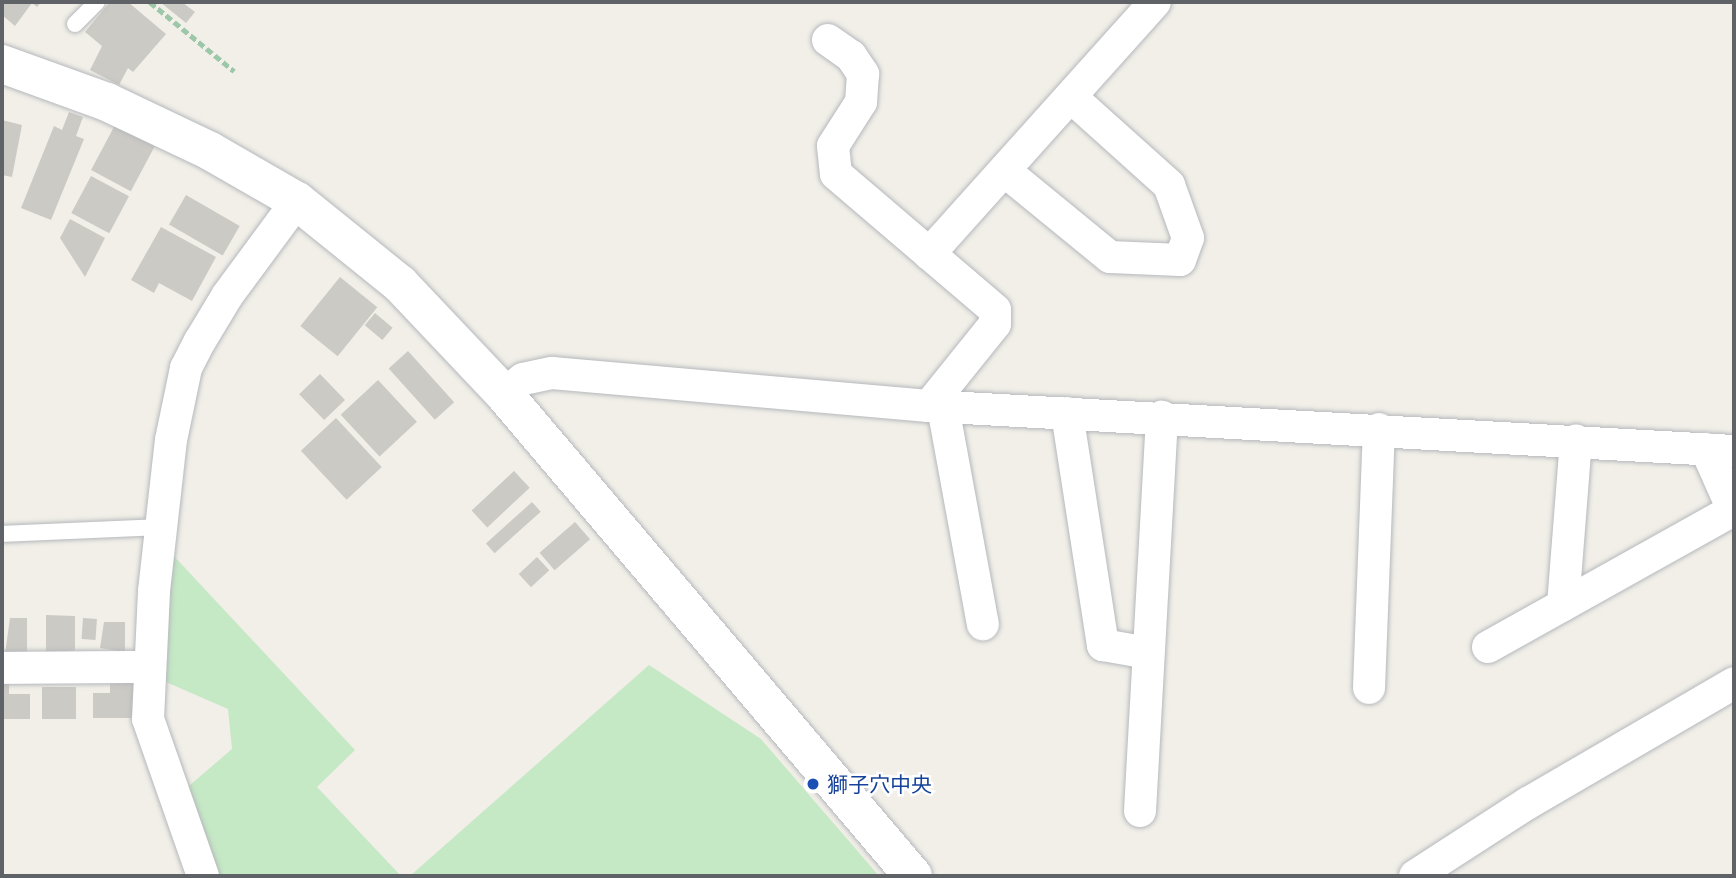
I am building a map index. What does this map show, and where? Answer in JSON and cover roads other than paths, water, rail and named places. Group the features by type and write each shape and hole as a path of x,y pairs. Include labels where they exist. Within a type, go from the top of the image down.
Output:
{"street":[{"path":"929,254 1006,172 1155,2"},
{"path":"828,40 851,56 863,74 862,102 833,146 836,174 995,310 996,318 936,406 983,624"},
{"path":"2,64 107,102 210,151 297,201 400,284 504,394 913,876"},
{"path":"1006,172 1110,257 1168,263 1180,260 1187,251 1188,238 1169,185 1072,98"},
{"path":"203,876 148,719 148,667 160,527 186,368 227,296 297,201"},
{"path":"504,394 523,379 552,373 936,406 1161,416 1720,450 1734,511 1488,647"},
{"path":"1067,413 1103,645 1148,653"},
{"path":"1140,811 1161,416"},
{"path":"1369,688 1379,429"},
{"path":"1563,605 1576,441"},
{"path":"2,668 148,667"},
{"path":"1415,876 1528,803 1734,683"}],"lane":[{"path":"75,24 97,2"},
{"path":"2,534 160,527"}],"place":[{"name":"獅子穴中央","path":"813,784"}]}
